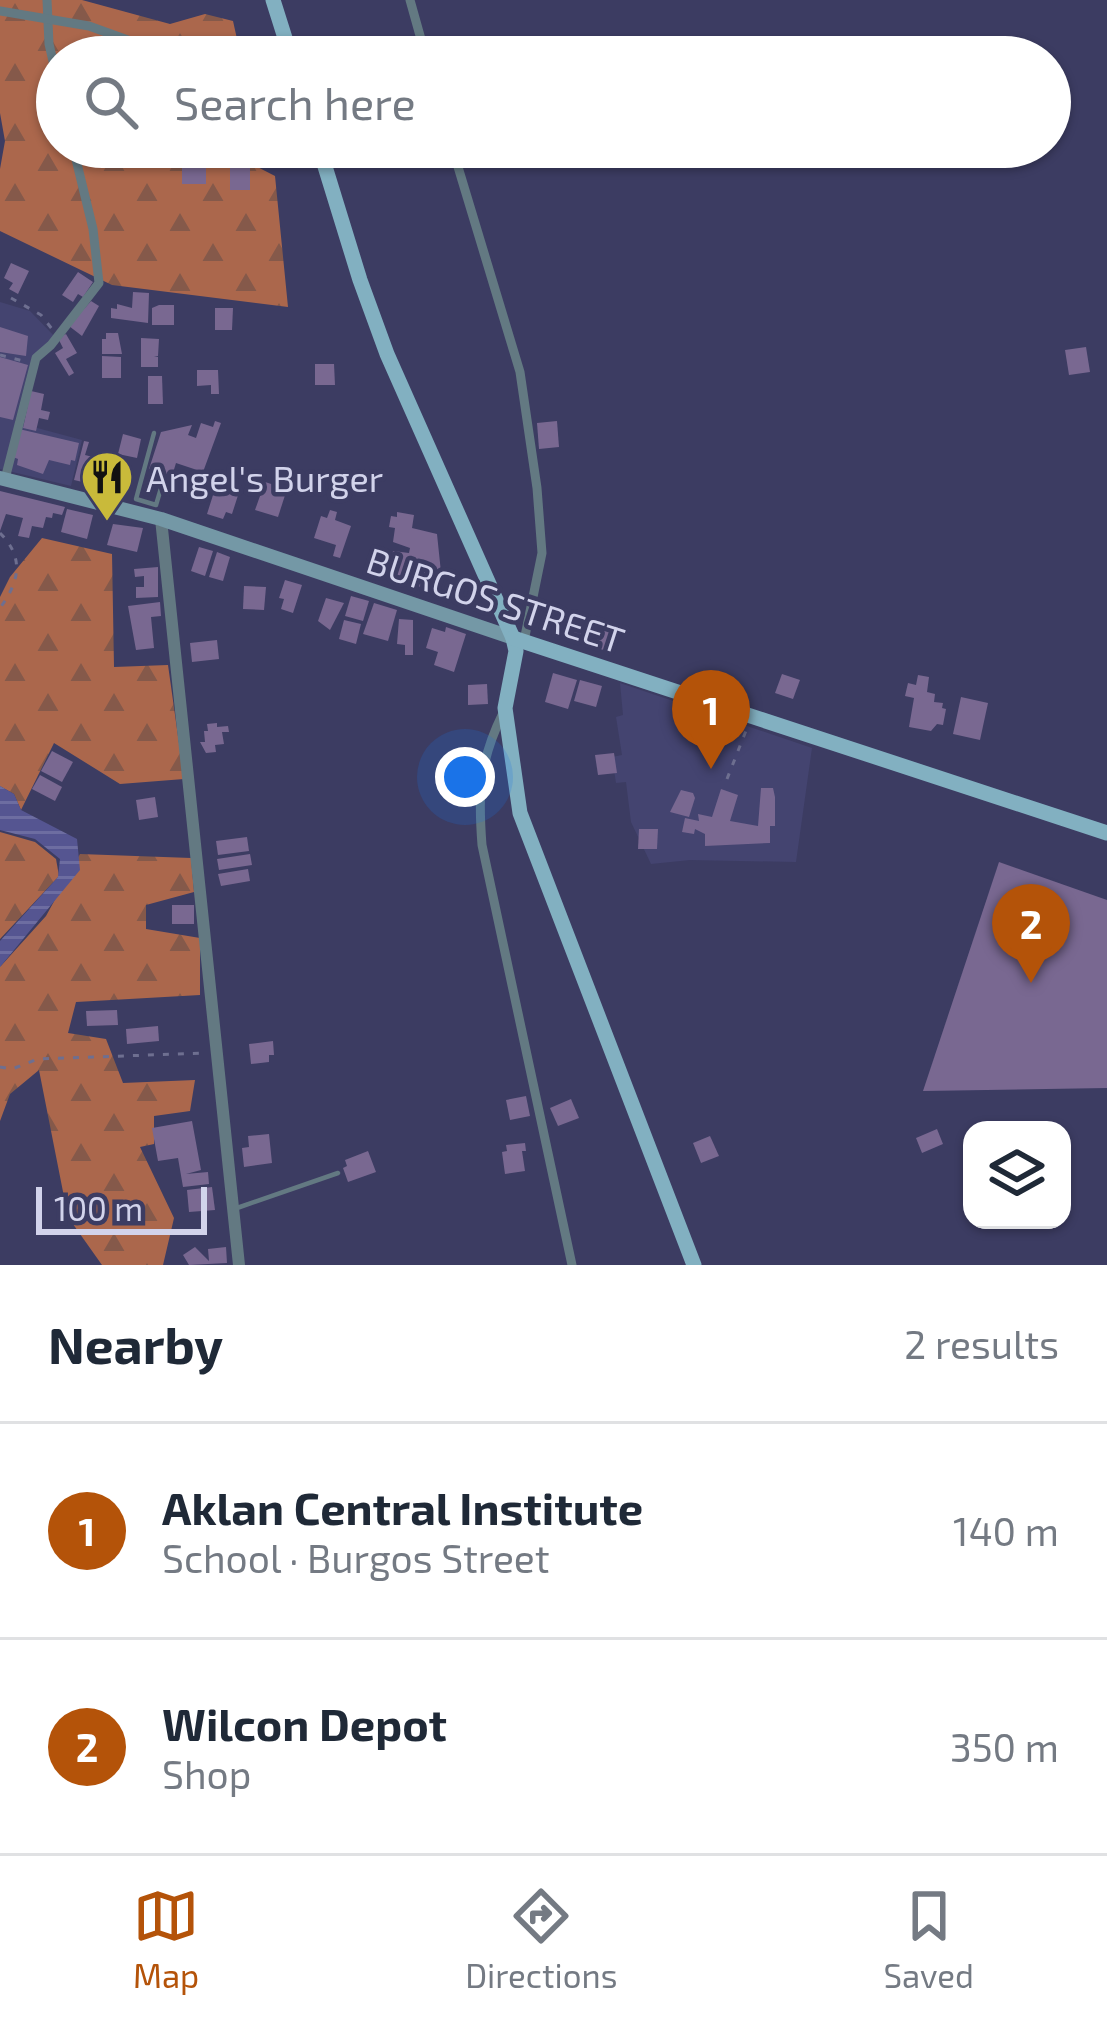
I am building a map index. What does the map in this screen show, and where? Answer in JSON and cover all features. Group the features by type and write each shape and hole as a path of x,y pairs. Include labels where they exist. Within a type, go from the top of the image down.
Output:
{"main road":[{"path":"273,0 284,36"},
{"path":"325,168 387,354 518,639 505,708 515,794 527,839 694,1265"},
{"name":"BURGOS STREET","path":"2,478 146,509 161,519 1107,833"}],"street":[{"path":"47,0 49,36"},
{"path":"410,0 420,36"},
{"path":"0,11 89,26 117,36"},
{"path":"2,478 34,363 99,283 93,229 78,168"},
{"path":"458,168 512,342 542,525 542,553 518,639"},
{"path":"161,519 238,1265"},
{"path":"505,708 484,757 478,790 482,845 572,1265"}],"lane":[{"path":"154,433 135,496 146,509 157,503 162,485"},
{"path":"231,1210 338,1174"}],"path":[{"path":"11,298 40,315 58,337"},
{"path":"0,355 34,363"},
{"path":"0,533 16,554 18,574 0,608"},
{"path":"727,779 752,715"},
{"path":"0,1067 12,1069 38,1059 206,1053"}],"shaded area":[{"path":"0,302 30,311 56,338 30,364 15,422 82,440 71,486 0,469"},
{"path":"620,683 812,748 796,862 651,864 631,822 626,782 616,783 612,757 622,755 616,717 623,715"},
{"path":"0,786 14,794 21,810 77,839 80,870 0,967 0,941 58,877 60,859 35,839 0,830"}],"green space":[{"path":"0,0 82,0 170,24 205,14 233,21 236,36 36,36 36,168 259,168 275,176 288,307 112,285 0,231 5,141 0,113"},
{"path":"42,538 112,554 114,667 168,665 184,779 120,784 54,743 21,810 14,794 0,786 0,597"},
{"path":"0,832 35,842 56,859 59,876 0,939"},
{"path":"80,854 191,858 194,892 146,905 146,929 200,938 200,995 76,1002 68,1033 106,1039 123,1083 195,1080 190,1111 154,1116 154,1144 140,1147 174,1218 163,1265 102,1265 68,1217 39,1070 10,1094 0,1121 0,967 46,916"}],"building":[{"path":"182,168 206,168 206,184 182,184"},
{"path":"230,168 250,168 250,190 230,190"},
{"path":"11,263 29,271 18,294 4,278"},
{"path":"78,272 93,282 73,302 62,295"},
{"path":"133,292 149,293 148,323 111,318 111,308 117,309 117,304 132,308"},
{"path":"91,301 99,306 82,336 69,326"},
{"path":"174,305 174,325 152,325 152,308"},
{"path":"215,308 233,308 232,330 215,330"},
{"path":"0,327 28,336 26,356 0,352"},
{"path":"106,333 118,333 122,354 102,354"},
{"path":"66,334 77,353 66,359 74,373 69,376 55,353 63,348 58,338"},
{"path":"141,338 159,339 154,357 158,357 158,367 141,367"},
{"path":"1086,347 1090,372 1069,375 1065,350"},
{"path":"102,356 121,357 121,378 102,378"},
{"path":"0,357 28,365 13,420 0,417"},
{"path":"315,364 334,364 335,385 315,385"},
{"path":"197,370 218,370 219,394 211,394 211,385 197,386"},
{"path":"148,376 162,376 163,404 148,404"},
{"path":"31,391 44,394 41,410 50,412 48,420 39,418 36,431 23,428"},
{"path":"215,421 221,423 203,472 176,463 172,476 149,469 161,432 192,425 188,435 196,438 201,423 213,427"},
{"path":"557,421 559,447 539,449 537,423"},
{"path":"19,429 79,443 75,461 70,465 49,460 43,474 17,465 13,457"},
{"path":"123,434 141,439 137,458 118,454"},
{"path":"84,441 89,442 85,455 97,458 91,484 74,480"},
{"path":"220,473 236,478 234,484 241,486 232,514 226,512 223,519 207,514"},
{"path":"265,482 287,489 278,517 255,510"},
{"path":"0,491 65,507 62,515 46,517 43,528 32,526 29,538 18,536 23,518 6,514 0,531"},
{"path":"67,509 93,515 87,539 61,532"},
{"path":"330,510 337,512 335,520 351,526 340,558 333,556 336,545 314,538 321,516 327,518"},
{"path":"397,512 414,515 412,528 437,534 442,582 434,581 433,588 405,585 406,576 389,574 393,551 409,553 410,548 393,542 395,528 389,527"},
{"path":"113,524 143,528 137,552 107,545"},
{"path":"199,547 213,551 205,576 191,571"},
{"path":"217,552 230,557 223,581 209,577"},
{"path":"158,567 158,597 136,598 136,587 144,587 144,576 135,577 134,569"},
{"path":"285,580 302,585 293,613 281,609"},
{"path":"244,586 266,587 264,610 243,609"},
{"path":"351,596 369,601 363,621 345,616"},
{"path":"326,598 344,603 330,630 318,621"},
{"path":"160,602 161,616 151,617 154,648 136,650 128,606"},
{"path":"374,603 397,610 388,641 363,634"},
{"path":"572,612 587,617 579,641 565,637"},
{"path":"399,619 413,620 413,655 405,655 405,645 397,644"},
{"path":"344,620 361,624 356,644 339,639"},
{"path":"446,627 466,634 454,672 434,665 438,652 426,648 432,628 445,632"},
{"path":"600,628 618,632 614,652 595,648"},
{"path":"217,640 219,659 192,662 190,643"},
{"path":"553,673 577,680 568,709 545,702"},
{"path":"782,674 800,680 793,699 775,693"},
{"path":"918,675 929,677 927,692 935,694 934,702 943,703 946,709 943,725 931,731 909,727 914,698 905,696 908,683 916,685"},
{"path":"580,680 602,686 596,707 574,701"},
{"path":"487,684 488,704 468,705 468,685"},
{"path":"961,697 988,703 980,740 953,734"},
{"path":"217,723 217,727 228,726 229,732 222,732 224,744 215,745 216,752 206,753 200,742 205,742 204,731 208,731 207,724"},
{"path":"52,751 73,762 62,782 41,771"},
{"path":"614,753 617,773 598,775 595,755"},
{"path":"40,775 62,787 55,801 32,789"},
{"path":"761,788 773,788 775,797 770,843 705,846 705,834 695,829 694,834 682,832 685,818 712,817 721,789 738,795 730,821 758,826"},
{"path":"681,790 695,798 689,817 670,812"},
{"path":"155,797 158,817 139,820 136,800"},
{"path":"639,829 658,829 657,849 638,849"},
{"path":"247,837 249,851 218,855 216,841"},
{"path":"250,854 252,865 219,870 217,859"},
{"path":"999,862 1107,900 1107,1088 923,1091"},
{"path":"248,869 250,881 221,886 218,874"},
{"path":"172,905 194,905 194,924 172,924"},
{"path":"117,1010 118,1025 87,1026 86,1011"},
{"path":"158,1026 159,1041 127,1044 126,1029"},
{"path":"273,1041 274,1055 269,1055 269,1062 251,1064 249,1044"},
{"path":"526,1096 530,1116 510,1120 506,1100"},
{"path":"571,1099 579,1118 558,1126 550,1108"},
{"path":"192,1121 201,1170 186,1174 208,1172 209,1184 183,1187 178,1158 158,1161 152,1128"},
{"path":"937,1129 943,1144 922,1153 916,1138"},
{"path":"269,1134 272,1163 244,1167 242,1148 249,1147 248,1136"},
{"path":"710,1136 719,1156 701,1163 693,1143"},
{"path":"525,1143 525,1171 505,1174 502,1152 507,1151 506,1145"},
{"path":"368,1151 376,1172 348,1182 345,1160"},
{"path":"212,1187 215,1210 189,1212 187,1190"},
{"path":"195,1247 209,1261 208,1249 226,1247 227,1263 189,1265 183,1255"}],"place":[{"name":"Angel's Burger","path":"107,523"},
{"name":"Aklan Central Institute","path":"711,769"},
{"name":"Wilcon Depot","path":"1031,983"}]}
